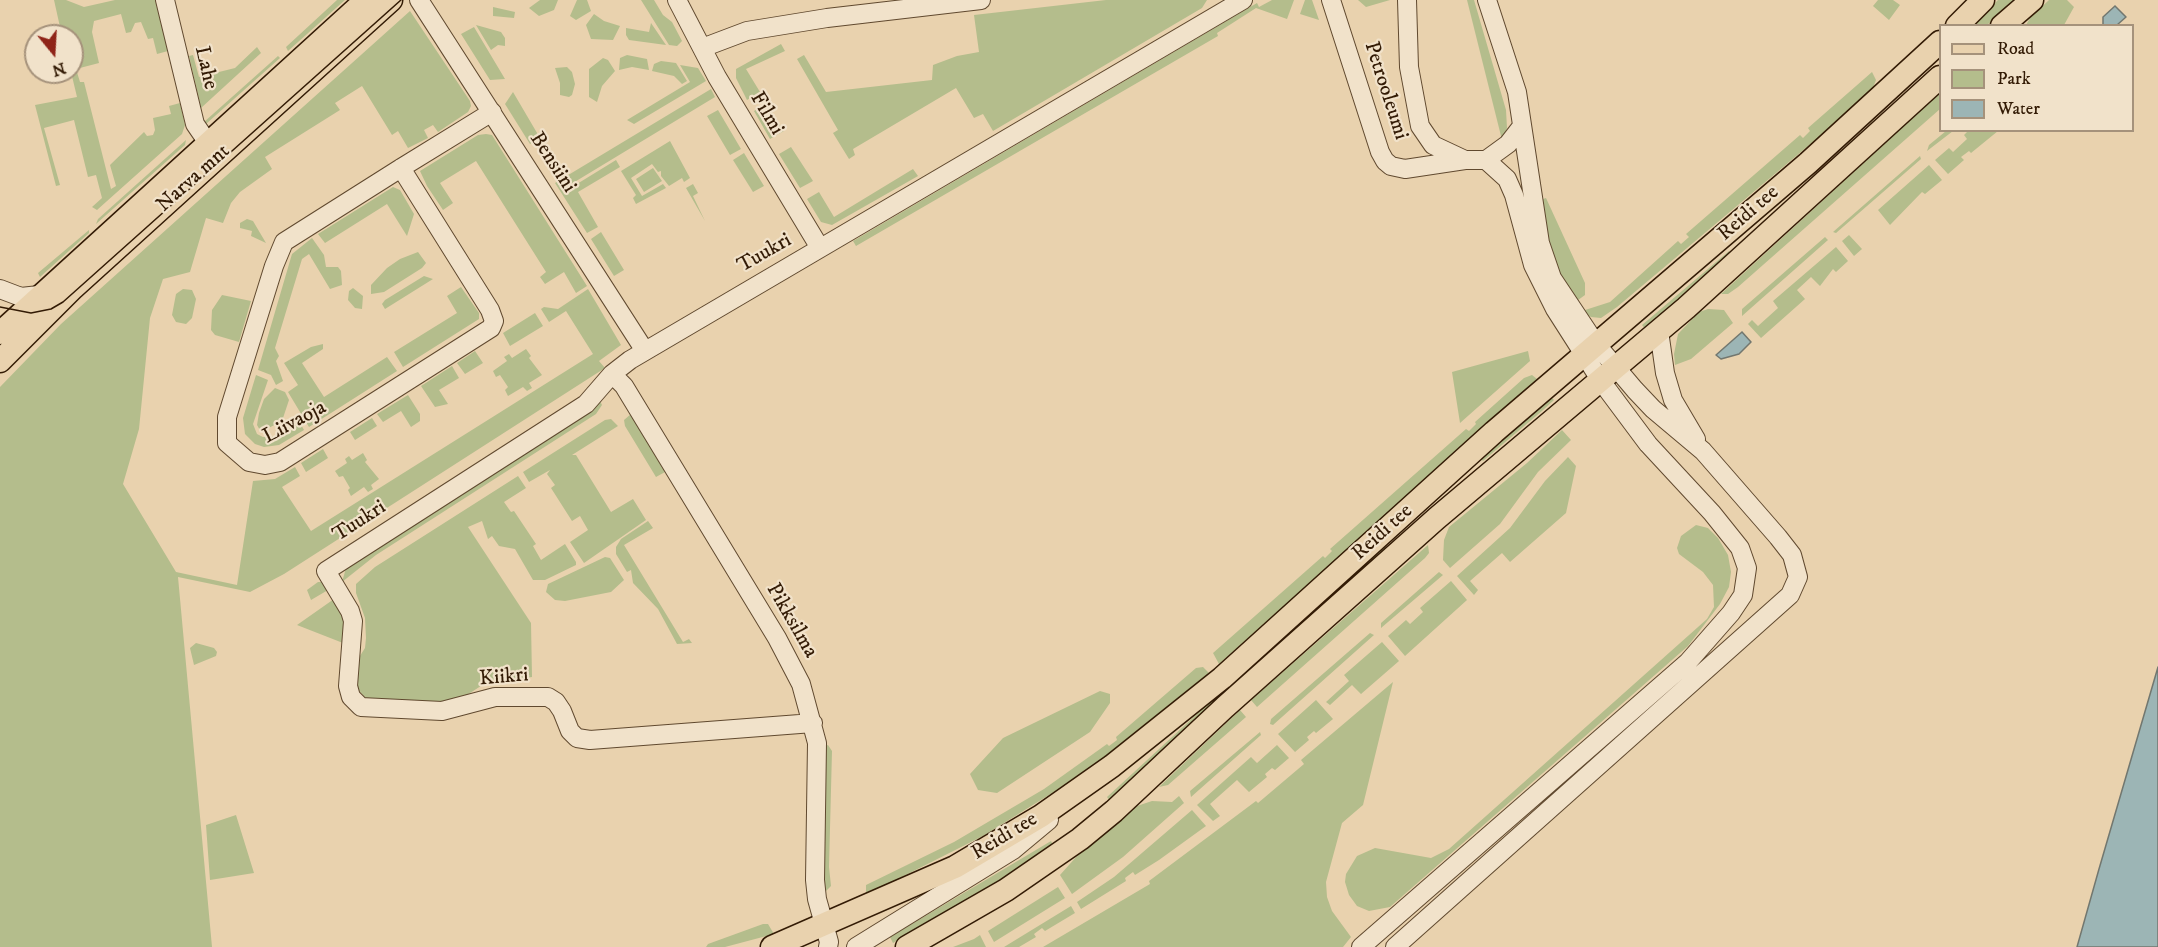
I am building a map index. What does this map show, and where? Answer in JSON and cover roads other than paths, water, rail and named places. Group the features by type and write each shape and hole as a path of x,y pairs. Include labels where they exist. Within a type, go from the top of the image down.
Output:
{"main road":[{"name":"Narva mnt","path":"0,333 366,0"},
{"name":"Narva mnt","path":"0,361 73,288 391,0"},
{"path":"1959,24 1983,0"},
{"path":"2004,24 2031,0"},
{"name":"Reidi tee","path":"772,947 798,937 830,940 1041,816 1112,766 1222,678 1590,349 1808,164 1939,44"},
{"name":"Reidi tee","path":"906,947 1006,890 1080,839 1114,812 1225,707 1437,518 1659,331 1939,79"}],"street":[{"name":"Lahe","path":"165,0 195,124 208,143"},
{"name":"Bensiini","path":"420,0 645,351"},
{"name":"Filmi","path":"677,0 702,48 820,248"},
{"path":"702,48 747,31 770,27 981,0"},
{"name":"Petrooleumi","path":"1331,0 1380,152 1385,161 1391,166 1405,169 1465,160 1486,160"},
{"path":"1407,0 1409,67 1420,126 1433,145 1465,160"},
{"path":"1487,0 1517,92 1545,262 1590,349"},
{"name":"Tuukri","path":"326,571 586,404 612,374 645,351 1235,2"},
{"name":"Liivaoja","path":"401,168 490,310 494,321 491,328 280,462 265,465 249,462 227,443 227,417 274,266 284,242 401,168 492,112"},
{"path":"1369,944 1688,662 1731,614 1743,595 1747,568 1740,548 1712,513 1648,444 1609,374 1544,291 1533,265 1514,195 1507,179 1486,160 1508,144 1522,126"},
{"path":"0,289 21,297 39,296 73,288"},
{"path":"1659,331 1665,373 1673,400 1703,451"},
{"name":"Pikksilma","path":"612,374 624,386 777,638 801,684 813,723 818,750 815,880 817,899 830,940"},
{"path":"1395,947 1795,588 1798,577 1792,555 1745,497 1703,451 1609,374"},
{"name":"Kiikri","path":"326,571 353,621 348,686 351,697 361,707 442,711 495,697 548,697 556,702 570,731 578,738 590,740 813,723"},
{"path":"856,947 1013,850 1112,766"}],"water":[{"path":"2115,6 2126,17 2118,24 2103,24 2103,17"},
{"path":"1742,332 1751,342 1739,354 1721,359 1716,355"},
{"path":"2158,667 2158,947 2077,947 2099,869"}],"tram line":[{"path":"0,307 31,313 51,309 63,302 401,0"}]}
